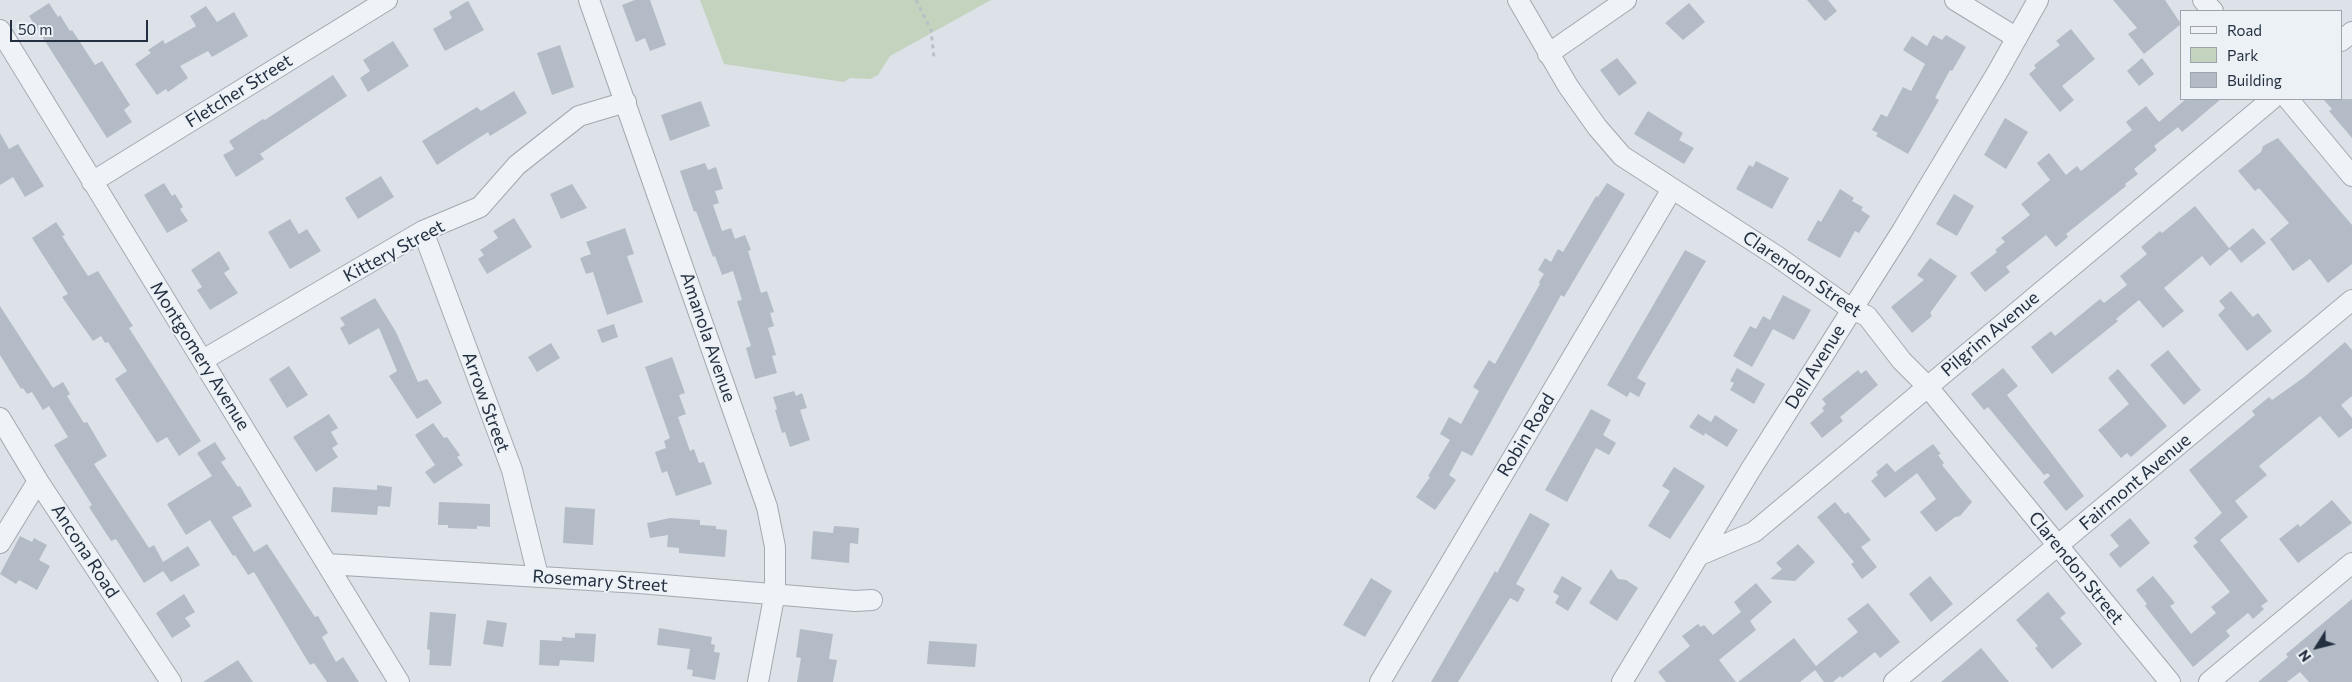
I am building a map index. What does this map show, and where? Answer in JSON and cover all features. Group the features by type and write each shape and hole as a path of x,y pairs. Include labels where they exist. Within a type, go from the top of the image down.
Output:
{"street":[{"name":"Fletcher Street","path":"92,182 387,0"},
{"name":"Amanola Avenue","path":"589,0 763,492 775,547 774,594 758,682"},
{"name":"Clarendon Street","path":"1518,0 1568,86 1609,142 1633,164 1771,252 1851,309 1867,316 1902,361 1927,386 2170,682"},
{"path":"1548,54 1626,0"},
{"path":"1956,0 2017,38"},
{"name":"Dell Avenue","path":"1622,682 1851,309 1902,231 2038,0"},
{"path":"2203,0 2212,10"},
{"name":"Montgomery Avenue","path":"0,30 399,682"},
{"path":"2342,40 2352,32"},
{"name":"Pilgrim Avenue","path":"1700,555 1754,532 2271,100"},
{"path":"2289,100 2352,176"},
{"name":"Kittery Street","path":"203,360 422,232 480,207 517,165 579,116 626,102"},
{"name":"Robin Road","path":"1380,682 1672,189"},
{"name":"Arrow Street","path":"422,232 512,470 538,576"},
{"name":"Fairmont Avenue","path":"1894,682 2352,300"},
{"name":"Ancona Road","path":"0,418 38,481 171,682"},
{"path":"0,543 38,481"},
{"path":"2209,682 2352,563"},
{"name":"Rosemary Street","path":"327,564 538,576 855,601 872,600"}],"path":[{"path":"916,0 932,30 934,58"}],"green space":[{"path":"700,0 991,0 890,56 878,75 870,79 850,78 844,82 724,64"}],"building":[{"path":"635,0 650,0 666,45 650,51 645,38 636,42 622,5"},
{"path":"1807,0 1828,0 1837,11 1825,21"},
{"path":"2113,0 2165,0 2180,22 2180,25 2144,54 2128,34 2137,28"},
{"path":"468,1 484,30 445,51 433,29 452,18 449,12"},
{"path":"49,3 58,17 60,15 70,31 72,30 95,65 102,61 130,105 124,110 132,122 107,138 29,16"},
{"path":"1689,3 1705,22 1683,40 1665,23"},
{"path":"206,6 217,22 234,12 248,36 212,57 208,51 180,66 188,78 168,92 166,89 157,95 135,64 151,53 148,50 163,40 165,44 196,26 190,16"},
{"path":"2071,29 2095,59 2062,86 2074,100 2060,112 2029,74 2036,68 2034,65 2060,45 2056,41"},
{"path":"1933,35 1942,40 1946,35 1966,47 1952,71 1950,70 1935,98 1939,100 1908,154 1876,136 1878,133 1872,130 1881,114 1887,117 1903,87 1911,91 1925,64 1903,50 1912,36 1927,46"},
{"path":"393,41 409,66 368,92 360,78 370,71 363,60"},
{"path":"560,45 574,87 552,95 537,53"},
{"path":"1617,58 1637,83 1619,96 1600,70"},
{"path":"2142,58 2154,74 2139,86 2127,71"},
{"path":"333,75 347,96 260,154 264,159 236,177 223,155 234,149 229,141 263,119 265,120"},
{"path":"514,91 527,113 490,136 488,132 437,165 422,141 477,107 481,111"},
{"path":"2352,99 2352,138 2329,111 2332,109 2324,100"},
{"path":"2185,100 2220,100 2182,132 2178,127 2154,146 2157,150 2134,169 2138,174 2125,184 2126,186 2066,234 2068,237 2056,247 2046,235 2006,267 2010,272 1985,292 1970,273 1997,252 1995,250 2005,242 2001,238 2030,215 2021,204 2050,180 2037,163 2049,153 2066,175 2077,166 2081,171 2132,130 2126,122 2146,106 2159,122"},
{"path":"701,101 710,126 670,141 661,115"},
{"path":"1648,111 1683,133 1679,140 1694,148 1684,164 1634,134"},
{"path":"2005,118 2028,132 2006,169 1984,155"},
{"path":"0,133 9,149 18,144 44,186 25,197 13,177 0,185"},
{"path":"2278,138 2352,225 2352,264 2328,283 2310,259 2293,271 2270,239 2289,223 2259,188 2255,191 2238,171 2261,152 2263,146"},
{"path":"1756,161 1789,178 1772,209 1736,189 1749,165 1753,167"},
{"path":"705,163 708,170 716,167 723,189 715,191 719,203 713,205 722,231 731,228 735,239 745,235 751,250 748,251 761,293 767,291 774,312 770,313 774,326 768,328 776,355 772,356 777,373 755,379 746,348 751,346 737,301 742,300 733,271 722,275 715,256 713,257 696,211 694,212 680,171"},
{"path":"381,176 394,197 358,219 345,198"},
{"path":"164,183 172,196 175,194 183,207 180,209 188,221 167,233 144,195"},
{"path":"1607,183 1625,194 1564,297 1561,295 1472,456 1462,451 1449,475 1456,480 1435,510 1416,497 1430,477 1428,476 1450,440 1440,434 1449,417 1461,424 1479,391 1473,387 1489,360 1495,364 1540,284 1539,282 1544,274 1538,270 1545,258 1551,262 1558,249 1563,252 1596,196 1598,197"},
{"path":"572,184 587,208 561,219 550,194"},
{"path":"1840,189 1854,198 1852,201 1863,207 1861,210 1870,216 1859,233 1855,231 1840,258 1807,240 1818,220 1821,222"},
{"path":"1954,194 1974,206 1957,236 1936,224"},
{"path":"2195,206 2229,248 2253,228 2266,243 2241,263 2230,249 2210,266 2202,256 2164,288 2184,311 2163,328 2139,300 2116,319 2118,321 2052,374 2031,347 2051,331 2055,336 2100,299 2104,303 2127,285 2120,276 2147,254 2141,247 2160,231 2162,233"},
{"path":"514,218 532,247 487,274 478,259 484,255 480,250 498,238 493,231"},
{"path":"290,219 299,234 307,229 321,251 290,269 268,232"},
{"path":"56,222 65,235 62,236 88,276 98,271 133,326 129,328 201,441 179,456 167,437 157,443 115,379 127,371 108,342 105,343 101,336 93,341 62,297 68,294 32,238"},
{"path":"625,228 634,254 627,256 643,302 607,315 593,272 586,274 580,258 591,254 586,242"},
{"path":"1685,250 1706,261 1637,378 1646,383 1639,397 1630,392 1627,397 1607,385"},
{"path":"219,251 230,269 224,273 238,293 210,310 197,290 202,287 191,270"},
{"path":"1930,258 1957,276 1930,313 1932,316 1912,333 1891,307 1924,280 1917,275"},
{"path":"2231,291 2253,317 2258,313 2272,331 2247,351 2218,315 2225,308 2219,301"},
{"path":"1783,295 1811,310 1794,340 1773,329 1752,367 1733,356 1750,326 1756,329 1763,316 1770,320"},
{"path":"375,298 396,332 418,382 427,379 442,403 417,419 389,376 397,371 379,328 349,345 340,328 345,325 340,318"},
{"path":"0,306 53,388 63,382 70,394 67,396 84,423 87,422 107,456 94,464 149,548 154,545 163,562 188,546 200,565 171,582 163,571 144,583 116,539 111,541 89,507 92,505 54,445 68,437 49,406 43,410 32,392 27,394 23,388 21,389 0,355"},
{"path":"614,324 618,337 602,343 597,330"},
{"path":"2345,342 2352,350 2352,396 2341,405 2352,418 2352,428 2339,438 2320,416 2259,466 2267,475 2235,501 2248,517 2220,540 2268,601 2261,606 2264,609 2253,619 2248,613 2226,631 2230,636 2193,667 2145,606 2147,604 2136,590 2153,576 2175,603 2170,606 2191,634 2216,613 2211,607 2230,592 2193,546 2198,542 2194,538 2222,513 2189,470 2255,415 2252,411 2269,397 2272,400 2303,378"},
{"path":"551,343 560,358 537,372 528,357"},
{"path":"2168,350 2201,390 2184,405 2150,365"},
{"path":"672,357 685,393 679,395 686,414 678,417 690,451 694,449 699,463 704,462 712,484 676,496 667,471 662,473 655,452 666,448 664,441 670,438 645,367"},
{"path":"289,366 308,395 287,408 269,379"},
{"path":"1737,368 1765,384 1754,404 1730,390 1734,383 1730,381"},
{"path":"2003,368 2018,386 2007,395 2084,496 2066,511 2043,482 2050,476 2048,473 2044,475 1988,407 1984,410 1971,394"},
{"path":"2118,369 2167,426 2131,457 2127,453 2121,458 2098,430 2129,404 2108,378"},
{"path":"1858,370 1861,374 1866,370 1878,385 1840,417 1843,421 1822,438 1810,423 1824,411 1822,408 1826,404 1822,399"},
{"path":"794,391 796,396 802,393 807,408 800,410 810,440 790,447 785,432 782,433 773,397"},
{"path":"1591,409 1611,420 1603,435 1616,443 1609,455 1596,448 1567,502 1545,490"},
{"path":"329,414 338,428 331,432 338,444 332,448 338,457 316,472 293,437"},
{"path":"1698,414 1711,422 1715,415 1738,430 1727,447 1705,433 1704,436 1689,427"},
{"path":"433,423 444,438 447,437 460,455 457,457 463,465 434,484 425,472 435,465 415,435"},
{"path":"215,442 226,459 221,462 238,487 240,486 252,506 232,517 254,552 267,544 315,617 318,616 328,633 322,637 336,662 343,657 359,682 327,682 314,663 310,665 254,572 248,575 235,555 233,556 210,520 186,535 167,504 212,476 197,453"},
{"path":"1933,444 1941,454 1938,455 1944,463 1942,465 1972,502 1960,516 1955,517 1936,532 1920,512 1936,499 1917,473 1885,498 1871,481 1878,475 1876,472 1887,463 1895,472"},
{"path":"1674,467 1705,486 1670,539 1648,526 1670,491 1662,486"},
{"path":"377,485 392,487 390,507 378,506 377,515 331,512 333,487 377,490"},
{"path":"2332,500 2352,523 2298,563 2279,539 2298,524 2300,527"},
{"path":"439,502 490,504 490,527 477,526 477,529 448,528 448,525 438,525"},
{"path":"1835,502 1845,514 1848,512 1871,540 1861,547 1877,567 1862,579 1851,564 1854,562 1817,517"},
{"path":"565,507 595,509 593,545 563,543"},
{"path":"1530,513 1550,524 1516,584 1525,589 1518,602 1510,598 1458,682 1431,682 1495,571 1497,573"},
{"path":"670,518 700,520 700,525 716,526 716,529 727,530 725,557 679,553 679,548 667,547 668,535 650,538 647,523"},
{"path":"2130,518 2150,543 2120,568 2109,554 2119,546 2110,535"},
{"path":"834,526 859,528 858,544 850,543 849,563 811,559 813,531 833,533"},
{"path":"20,536 32,542 34,538 47,545 39,560 50,566 37,590 19,580 16,584 0,574"},
{"path":"1798,544 1815,562 1795,581 1770,579 1782,569 1776,563"},
{"path":"1611,569 1618,579 1626,580 1638,588 1617,621 1589,603"},
{"path":"1562,576 1582,588 1568,611 1555,603 1559,596 1553,592"},
{"path":"1930,576 1953,604 1931,622 1909,594"},
{"path":"1371,578 1392,591 1365,637 1343,625"},
{"path":"1756,583 1772,602 1750,621 1756,630 1719,660 1736,682 1666,682 1658,672 1690,646 1682,636 1698,624 1701,627 1704,625 1713,635 1741,612 1734,602"},
{"path":"2048,592 2066,613 2060,618 2082,644 2052,669 2035,648 2038,646 2016,620"},
{"path":"184,594 195,612 185,618 191,626 172,638 156,613"},
{"path":"2352,599 2352,682 2309,682 2300,672 2287,682 2258,682 2288,657 2286,654"},
{"path":"1868,603 1900,642 1880,658 1875,652 1842,678 1840,676 1833,682 1824,682 1815,670 1800,682 1738,682 1794,638 1816,666 1858,632 1847,619"},
{"path":"430,612 456,614 451,666 429,665 430,650 427,649"},
{"path":"487,620 507,623 503,647 483,644"},
{"path":"659,628 712,637 711,644 715,645 714,652 720,653 715,680 692,676 693,670 687,669 690,649 657,645"},
{"path":"800,629 833,634 829,659 837,660 833,682 797,682 801,658 796,657"},
{"path":"575,633 596,634 594,662 560,660 559,666 539,665 540,640 562,641 562,637 575,638"},
{"path":"929,641 977,644 975,667 927,664"},
{"path":"1981,648 2009,682 1941,682 1966,661"},
{"path":"238,660 253,682 203,682"}]}
